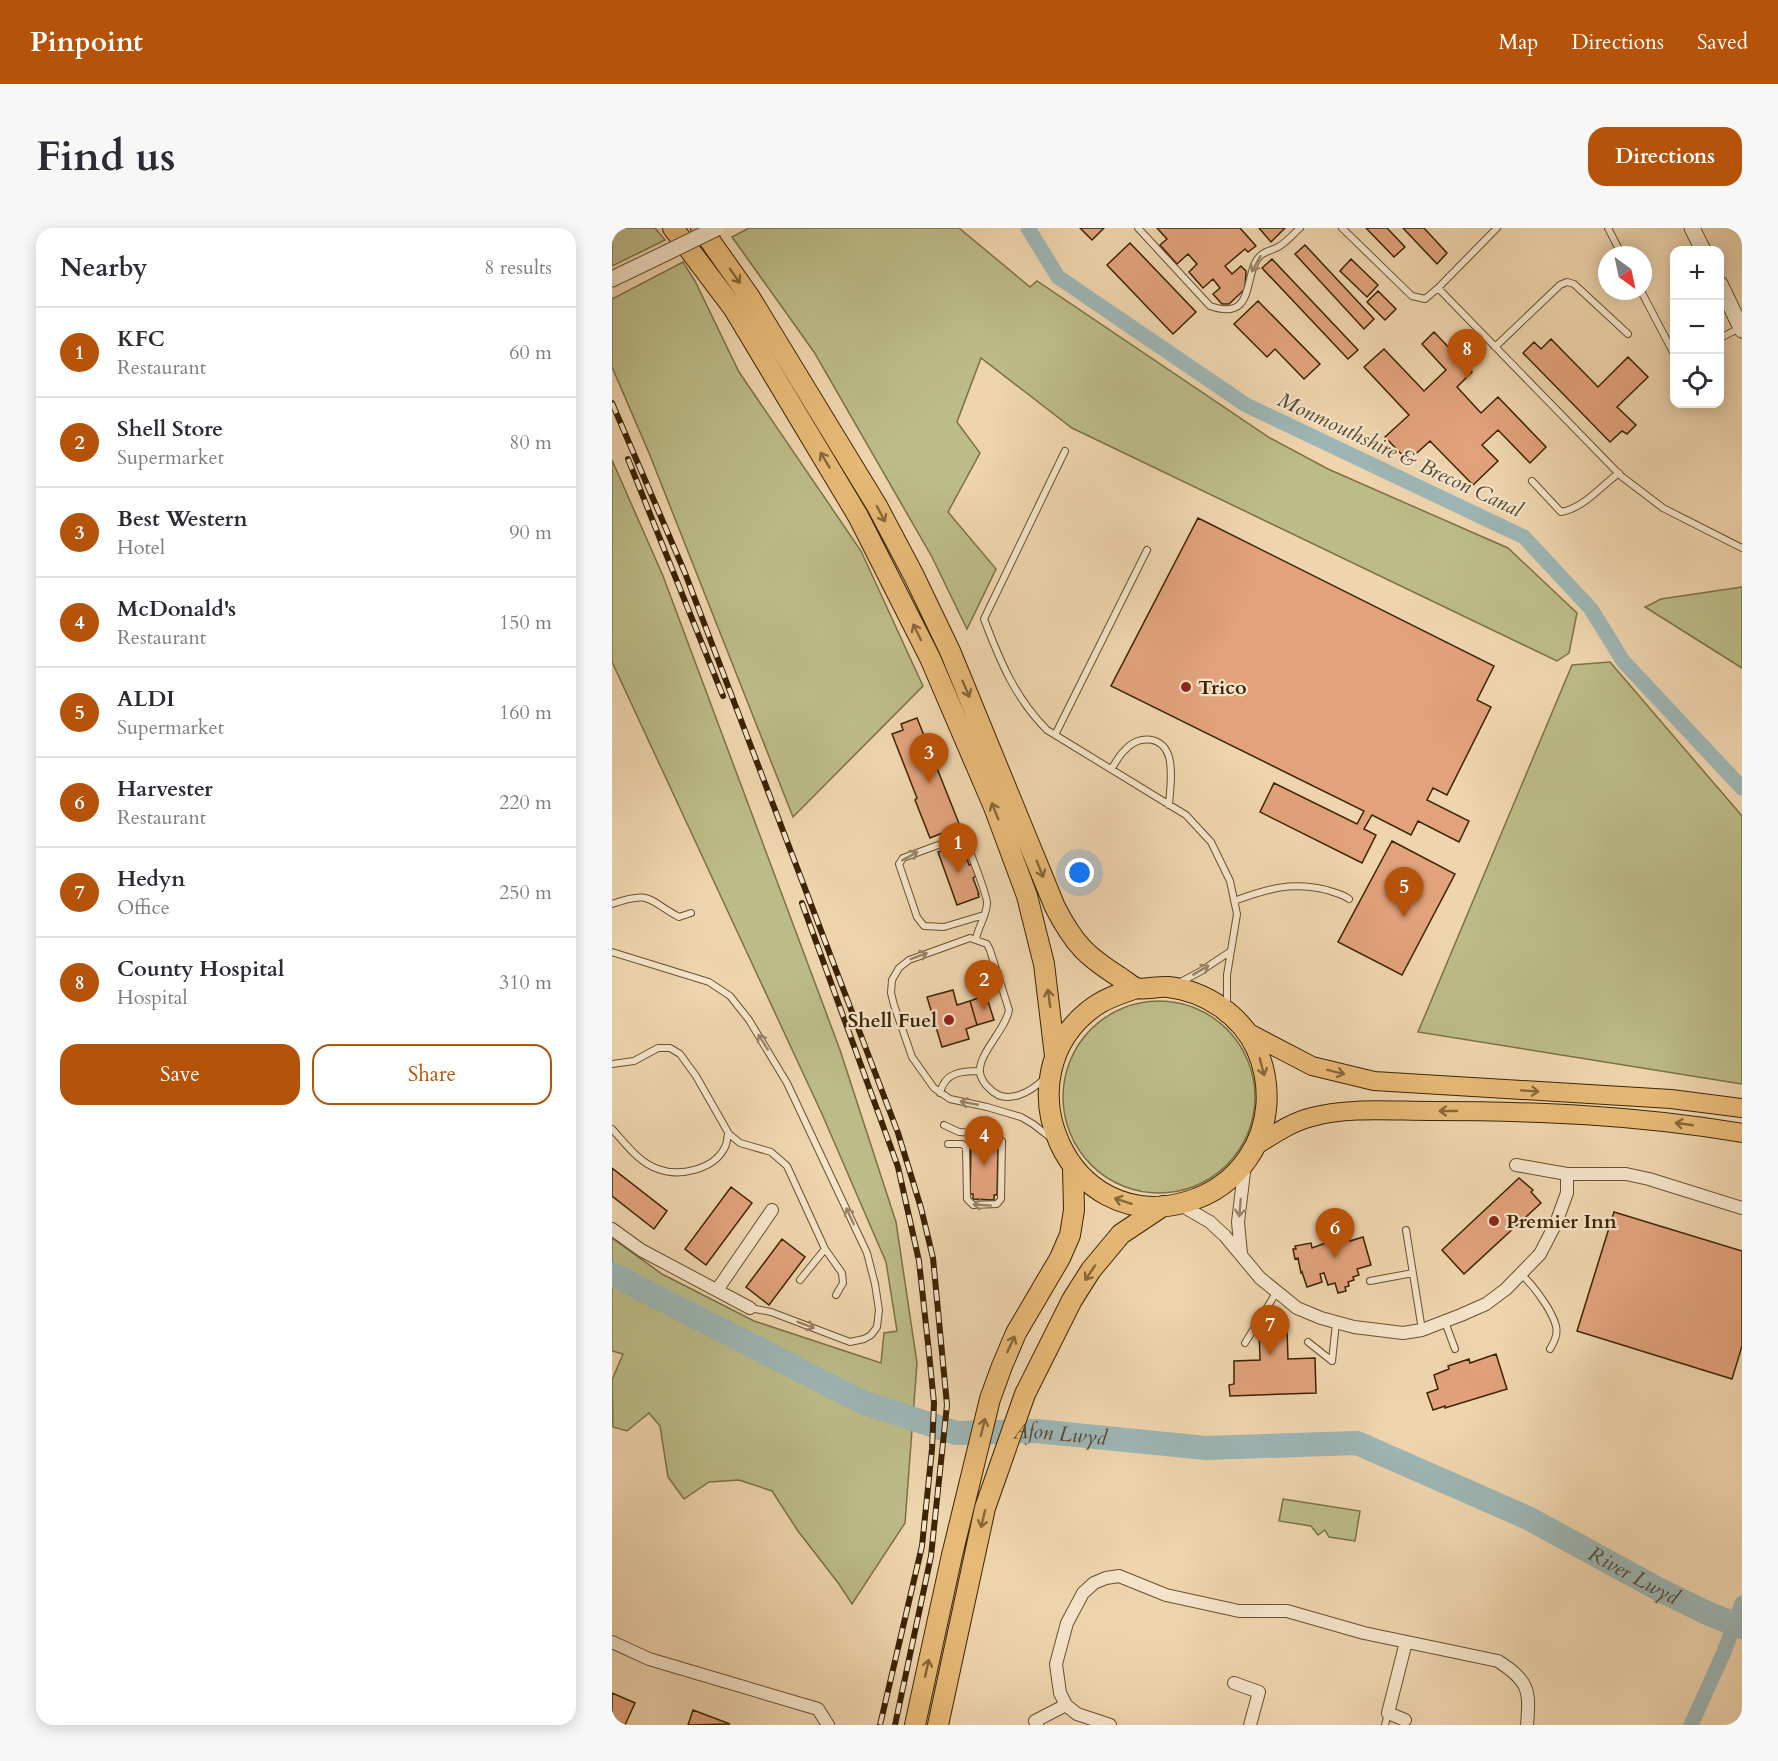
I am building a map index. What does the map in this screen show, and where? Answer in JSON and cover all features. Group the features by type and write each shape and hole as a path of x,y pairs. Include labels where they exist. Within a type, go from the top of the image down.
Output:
{"highway":[{"path":"673,228 734,309 858,516 930,658 994,807 1027,896 1044,964 1053,1064 1048,1104 1059,1144 1073,1168 1094,1187 1107,1195 1134,1204 1171,1205"},
{"path":"701,228 748,296 877,506 914,576 950,651 1055,907 1068,933 1083,952 1100,966 1137,988"},
{"path":"938,1725 983,1518 1000,1463 1025,1394 1072,1299 1091,1270 1121,1234 1171,1205 1198,1198 1216,1189 1232,1177 1251,1153 1263,1127 1267,1087 1259,1057 1245,1031 1227,1011 1204,997 1170,987 1137,988 1116,994 1096,1005 1079,1019 1065,1036 1053,1064"},
{"path":"915,1725 975,1455 990,1399 1016,1334 1060,1258 1070,1235 1074,1210 1073,1168"}],"main road":[{"path":"1245,1031 1312,1066 1374,1081 1671,1099 1742,1108"},
{"path":"1251,1153 1286,1127 1312,1117 1364,1111 1562,1113 1650,1120 1742,1133"}],"street":[{"path":"612,279 717,228"},
{"path":"1692,228 1701,246"},
{"path":"1724,294 1741,329"},
{"path":"1241,1255 1238,1222 1251,1153"},
{"path":"1516,1165 1567,1173 1638,1176 1742,1208"},
{"path":"1171,1205 1210,1222 1226,1236 1260,1278 1297,1308 1336,1323 1404,1333 1445,1322 1486,1304 1506,1289 1540,1254 1556,1223 1567,1194 1567,1173"},
{"path":"717,1290 772,1210"},
{"path":"612,1229 641,1250 750,1308"},
{"path":"1110,1725 1077,1714 1066,1705 1060,1692 1056,1664 1067,1623 1083,1593 1094,1583 1119,1576 1166,1595 1239,1611 1287,1611 1364,1633 1498,1661 1516,1673 1526,1686 1529,1701 1527,1725"},
{"path":"612,1642 649,1659 818,1709 828,1725"},
{"path":"1405,1720 1386,1719 1407,1642"},
{"path":"1234,1683 1259,1692 1250,1725"},
{"path":"1037,1725 1035,1722 1066,1705"}],"lane":[{"path":"1138,228 1210,306 1223,310 1236,306 1247,296 1251,273 1261,255 1280,247 1300,228"},
{"path":"1342,228 1412,296 1425,299 1497,228"},
{"path":"1608,228 1617,246"},
{"path":"1496,347 1560,285 1568,282 1574,284 1628,334"},
{"path":"1438,288 1618,472 1663,508 1742,548"},
{"path":"1646,300 1670,346"},
{"path":"1724,336 1741,329"},
{"path":"1065,451 984,619 1009,679 1029,712 1047,730 1186,815 1211,842 1230,881 1237,914 1227,975 1227,1011"},
{"path":"1532,481 1561,512 1572,510 1580,505 1618,472"},
{"path":"1054,735 1147,550"},
{"path":"1111,770 1126,748 1136,741 1157,740 1164,747 1169,758 1171,774 1169,805"},
{"path":"976,939 978,927 984,915 987,902 967,844 962,838 903,858 899,864 917,917 924,926 944,927 984,915"},
{"path":"1234,901 1283,887 1309,886 1344,895 1349,899"},
{"path":"612,904 633,897 646,897 679,916 691,913"},
{"path":"1053,1064 1031,1090 1020,1095 1008,1097 998,1095 988,1088 980,1071 986,1054 1009,1010 987,944 970,938 909,960 895,974 891,986 892,999 909,1052 926,1079 940,1093 956,1101 1021,1117 1059,1144"},
{"path":"1170,987 1201,971 1231,951"},
{"path":"612,952 709,982 730,996 749,1020 787,1083 867,1253 879,1310 877,1327 871,1335 850,1342 771,1312 750,1308"},
{"path":"612,1064 634,1061 658,1048 670,1048 680,1054 696,1076 728,1134 740,1143 771,1152 787,1166 825,1249 842,1273 843,1283 837,1295"},
{"path":"940,1093 943,1083 949,1076 958,1072 980,1071"},
{"path":"944,1125 958,1132 993,1134 1002,1141 1000,1199 997,1204 973,1205 967,1200 966,1147 962,1144 948,1144"},
{"path":"612,1129 639,1158 657,1169 680,1172 699,1168 713,1161 725,1148 728,1134"},
{"path":"1406,1230 1422,1330"},
{"path":"800,1280 825,1249"},
{"path":"1370,1281 1413,1273"},
{"path":"1521,1274 1540,1296 1557,1327 1556,1337 1550,1349"},
{"path":"1245,1343 1276,1293"},
{"path":"1445,1322 1455,1349"},
{"path":"1308,1342 1332,1361 1336,1323"}],"green space":[{"path":"612,228 655,228 665,240 612,266"},
{"path":"749,228 959,228 1030,287 1037,281 1270,438 1328,469 1508,548 1577,613 1569,653 1557,661 1072,428 981,358 957,422 980,453 948,512 996,569 967,629 932,557 814,352 732,237"},
{"path":"683,262 695,281 739,372 861,551 923,686 793,817 649,453 612,367 612,299"},
{"path":"612,460 663,576 840,1050 896,1222 917,1363 905,1523 852,1604 798,1531 772,1491 739,1480 709,1482 684,1499 668,1477 660,1426 649,1413 627,1431 613,1427 612,1380 623,1354 612,1351 612,1238 662,1274 754,1321 881,1363 884,1333 897,1331 886,1262 822,1114 612,662"},
{"path":"1742,587 1742,668 1645,607 1661,599"},
{"path":"1610,662 1742,816 1742,1084 1418,1032 1572,665"},
{"path":"1168,1001 1178,1002 1204,1012 1220,1022 1234,1036 1248,1060 1254,1078 1254,1116 1248,1134 1234,1158 1220,1172 1196,1186 1178,1192 1150,1193 1140,1192 1114,1182 1098,1172 1084,1158 1070,1134 1064,1116 1063,1088 1064,1078 1074,1052 1084,1036 1098,1022 1122,1008 1140,1002"},
{"path":"1283,1499 1360,1511 1355,1541 1329,1537 1325,1530 1318,1535 1311,1526 1279,1521"}],"building":[{"path":"1080,228 1104,228 1092,240"},
{"path":"1157,228 1240,228 1256,246 1248,252 1245,249 1225,266 1232,274 1241,266 1246,271 1245,289 1229,304 1222,304 1213,294 1220,288 1213,279 1203,288 1189,272 1197,264 1188,254 1177,264 1160,245 1167,239"},
{"path":"1259,228 1285,228 1271,242"},
{"path":"1366,228 1387,228 1405,247 1394,257"},
{"path":"1403,228 1424,228 1447,253 1437,264"},
{"path":"1130,243 1196,312 1173,334 1107,265"},
{"path":"1305,245 1374,319 1364,329 1295,254"},
{"path":"1272,259 1358,350 1348,359 1262,268"},
{"path":"1351,259 1378,285 1367,297 1340,271"},
{"path":"1378,291 1396,309 1385,320 1367,302"},
{"path":"1258,301 1320,364 1304,379 1275,349 1267,357 1234,324"},
{"path":"1434,332 1472,372 1457,387 1481,413 1498,397 1546,447 1530,463 1498,430 1482,445 1498,461 1473,485 1430,441 1408,461 1385,437 1409,415 1364,367 1384,349 1424,391 1446,370 1422,344"},
{"path":"1551,339 1598,387 1628,357 1648,377 1617,407 1636,425 1627,434 1622,431 1610,442 1523,353 1534,342 1541,349"},
{"path":"1198,518 1494,666 1477,700 1491,707 1447,795 1433,788 1427,800 1469,821 1459,842 1418,821 1411,835 1372,815 1364,829 1376,835 1362,863 1260,812 1274,783 1357,824 1364,811 1111,686"},
{"path":"917,718 960,826 930,838 892,734 903,730 901,724"},
{"path":"1392,841 1455,874 1402,975 1338,942"},
{"path":"957,845 960,851 965,846 969,865 972,864 976,876 973,878 979,897 957,905 938,852"},
{"path":"953,990 957,1005 970,1001 977,1025 966,1029 969,1039 942,1047 927,997"},
{"path":"986,995 994,1020 977,1025 970,1001"},
{"path":"971,1147 998,1148 997,1195 994,1195 994,1200 973,1199 973,1194 970,1194"},
{"path":"612,1168 667,1211 654,1229 612,1196"},
{"path":"1519,1178 1533,1190 1531,1192 1541,1203 1464,1274 1442,1250"},
{"path":"731,1187 752,1203 706,1265 685,1249"},
{"path":"1614,1212 1742,1251 1742,1346 1732,1379 1577,1331"},
{"path":"1348,1234 1350,1241 1363,1237 1371,1265 1357,1269 1359,1275 1348,1282 1349,1286 1345,1287 1346,1291 1338,1293 1335,1283 1328,1285 1324,1273 1320,1274 1322,1282 1307,1287 1298,1258 1295,1259 1293,1249 1296,1249 1295,1246 1311,1243 1312,1248 1331,1241 1330,1237"},
{"path":"782,1239 805,1257 769,1305 746,1287"},
{"path":"1259,1329 1287,1329 1288,1359 1315,1358 1316,1393 1230,1396 1229,1385 1234,1384 1234,1361 1260,1360"},
{"path":"1496,1354 1507,1389 1433,1410 1427,1393 1438,1389 1434,1375 1449,1369 1448,1366 1469,1359 1470,1363"},
{"path":"612,1693 635,1703 625,1725 612,1725"},
{"path":"693,1710 730,1724 688,1725"}],"waterway":[{"name":"Monmouthshire & Brecon Canal","path":"1028,228 1058,277 1246,405 1524,537 1591,609 1623,661 1742,788"},
{"name":"Afon Lwyd","path":"612,1274 862,1402 956,1433 1036,1431 1206,1448 1357,1443 1528,1518 1660,1590 1742,1627"},
{"name":"Monmouthshire & Brecon Canal","path":"1691,1725 1724,1652 1742,1603"}],"railway":[{"path":"612,403 685,573 898,1133 921,1208 933,1258 947,1405 931,1556 895,1725"},
{"path":"628,459 723,696"},
{"path":"802,903 898,1167 919,1261 934,1403 932,1449 922,1546 880,1725"}],"place":[{"name":"County Hospital","path":"1467,379"},
{"name":"Trico","path":"1186,687"},
{"name":"Best Western","path":"929,783"},
{"name":"KFC","path":"958,873"},
{"name":"ALDI","path":"1404,917"},
{"name":"Shell Store","path":"984,1010"},
{"name":"Shell Fuel","path":"949,1020"},
{"name":"McDonald's","path":"984,1166"},
{"name":"Premier Inn","path":"1494,1221"},
{"name":"Harvester","path":"1335,1258"},
{"name":"Hedyn","path":"1270,1355"}],"water label":[{"name":"River Lwyd","path":"1634,1575"}]}
